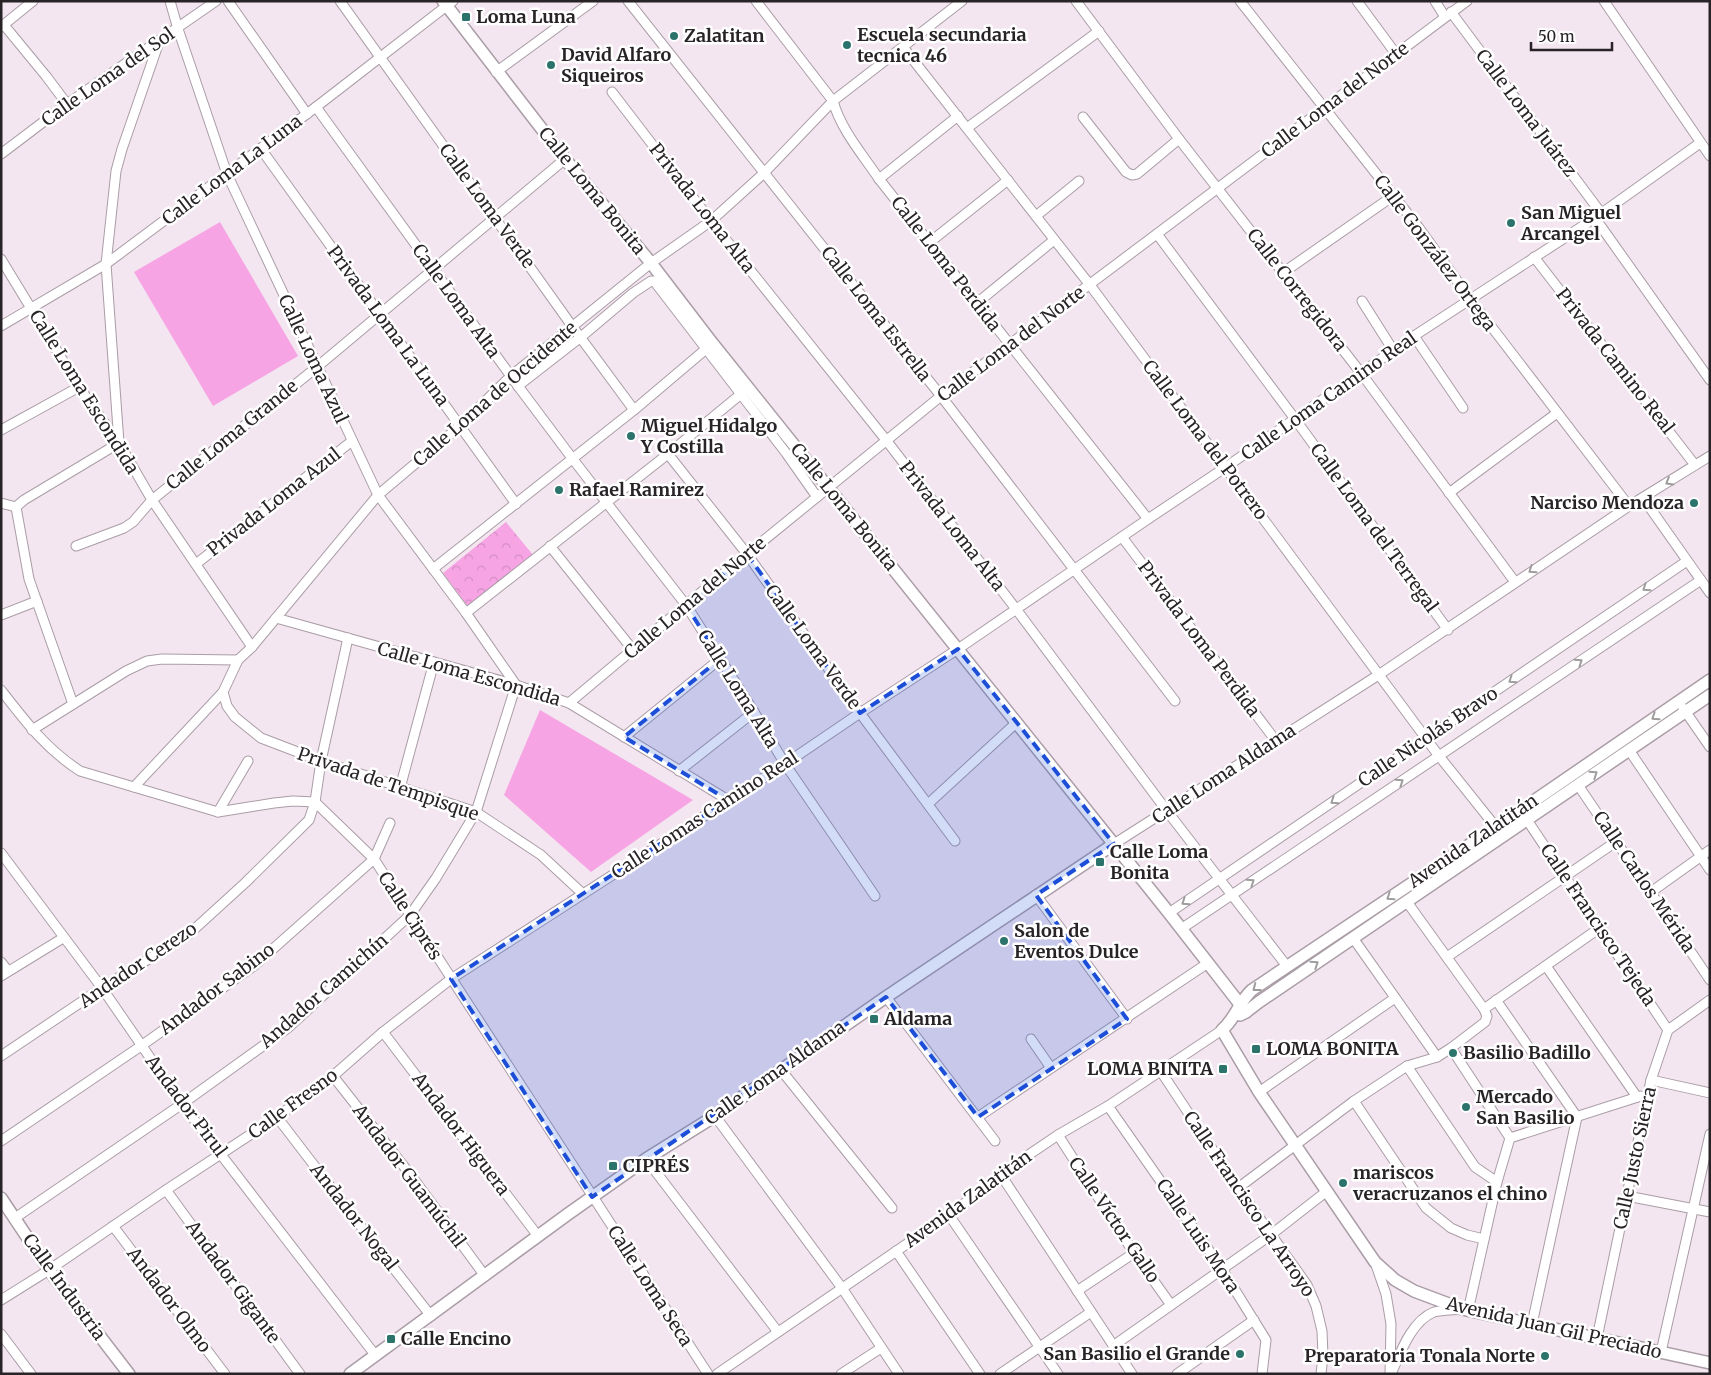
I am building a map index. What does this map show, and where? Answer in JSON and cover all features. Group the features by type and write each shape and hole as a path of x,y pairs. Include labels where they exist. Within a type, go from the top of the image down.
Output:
{"street":[{"path":"33,1 2,26 46,76 66,104"},
{"name":"Calle Loma Azul","path":"170,1 227,174 378,496 466,613 516,685"},
{"name":"Calle Loma del Sol","path":"1,154 66,104 178,29 216,1"},
{"path":"228,1 307,114"},
{"name":"Calle Loma Verde","path":"340,1 634,410"},
{"path":"496,72 593,1"},
{"name":"Calle Loma Estrella","path":"628,1 941,396 1175,701"},
{"name":"Calle Loma Perdida","path":"756,1 834,101 837,115 843,126 879,179 1148,519"},
{"name":"Calle Loma de Occidente","path":"134,787 223,692 238,660 252,648 378,496 460,426 511,376 652,264 711,221 764,173 834,101 962,1"},
{"name":"Calle Corregidora","path":"1076,1 1179,139 1361,373 1515,582"},
{"name":"Calle González Ortega","path":"1240,1 1419,228 1471,300 1629,506"},
{"path":"1357,1 1396,54"},
{"name":"Calle Loma Juárez","path":"1435,1 1448,14 1598,216 1710,380"},
{"name":"Calle Loma del Norte","path":"569,703 747,554 941,396 1325,109 1466,1"},
{"path":"1604,1 1710,156"},
{"name":"Calle Loma La Luna","path":"1,326 106,264 307,114 447,3"},
{"name":"Calle Loma Bonita","path":"447,3 496,72 652,264 713,344 1243,1008"},
{"path":"968,128 1099,31"},
{"path":"16,507 24,500 118,443 106,264 116,171 159,42"},
{"name":"Calle Loma del Potrero","path":"903,47 1090,285 1439,756 1503,836"},
{"name":"Privada Loma Alta","path":"612,92 711,221 886,440 1286,965"},
{"name":"Calle Loma Alta","path":"316,107 518,386 686,605 785,764"},
{"path":"879,179 958,116"},
{"path":"1083,117 1126,172 1132,175 1137,174 1179,139"},
{"name":"Calle Loma Camino Real","path":"958,649 1226,467 1393,350 1598,216 1700,143"},
{"name":"Privada Loma La Luna","path":"261,149 516,504"},
{"name":"Calle Loma Grande","path":"76,546 124,528 133,522 152,500 380,314 565,159"},
{"path":"930,242 1008,180"},
{"path":"1036,216 1078,181"},
{"path":"1284,272 1393,196"},
{"name":"Calle Loma del Terregal","path":"1157,234 1295,419 1448,630"},
{"path":"977,303 1054,240"},
{"name":"Privada Camino Real","path":"1534,257 1695,466"},
{"name":"Calle Loma Escondida","path":"1,259 79,387 118,443 152,500 252,648"},
{"path":"518,386 651,281 658,286 706,348 817,497"},
{"path":"1362,301 1393,350"},
{"path":"1414,336 1463,408"},
{"path":"433,569 634,410 706,348"},
{"path":"1,430 79,387"},
{"path":"466,613 741,394"},
{"path":"1449,493 1557,413"},
{"name":"Privada Loma Azul","path":"196,564 352,440"},
{"name":"Calle Loma Verde","path":"668,454 747,554 955,841"},
{"name":"Calle Loma Aldama","path":"592,1197 715,1116 1036,895 1448,630 1515,582 1629,506 1710,456"},
{"path":"1643,498 1710,593"},
{"path":"1,503 16,507"},
{"path":"16,507 29,578 73,704"},
{"name":"Privada Loma Perdida","path":"1122,536 1276,741"},
{"path":"550,546 633,650"},
{"name":"Calle Nicolás Bravo","path":"1169,913 1687,561"},
{"name":"Calle Nicolás Bravo","path":"1181,929 1701,580"},
{"path":"1,615 37,601"},
{"name":"Calle Loma Escondida","path":"276,618 516,685 569,703 728,800"},
{"path":"1,690 32,730 62,759 80,770 218,812 293,801 315,802 321,761 348,638"},
{"name":"Calle Lomas Camino Real","path":"451,979 785,764 860,712 958,649"},
{"path":"32,730 126,671 147,661 162,659 238,660"},
{"path":"624,737 720,659"},
{"path":"400,788 434,662"},
{"name":"Avenida Zalatitán","path":"1243,1008 1252,990 1286,965 1496,826 1710,680"},
{"name":"Andador Camichín","path":"15,1218 182,1104 289,1027 410,915 436,878 476,812 516,685"},
{"name":"Privada de Tempisque","path":"223,692 227,706 235,717 261,738 321,761 476,812 541,854 583,894"},
{"name":"Avenida Zalatitán","path":"1243,1008 1258,1002 1710,695"},
{"path":"1678,702 1710,748"},
{"path":"679,771 754,712"},
{"path":"928,804 1016,722"},
{"path":"1629,750 1710,870"},
{"path":"218,812 248,761"},
{"path":"785,764 876,896"},
{"name":"Calle Carlos Mérida","path":"1578,785 1710,980"},
{"name":"Andador Cerezo","path":"1,1056 102,988 190,934 309,820 315,802"},
{"name":"Calle Ciprés","path":"315,802 374,859 592,1197"},
{"name":"Calle Francisco Tejeda","path":"1527,820 1668,1030"},
{"path":"374,859 390,823"},
{"path":"1446,957 1617,841"},
{"path":"1651,892 1710,850"},
{"name":"Andador Pirul","path":"1,853 102,988 182,1104 376,1356"},
{"name":"Andador Sabino","path":"1,1141 141,1046 255,965 374,859"},
{"path":"1036,895 1126,1019"},
{"path":"1407,902 1486,1012"},
{"path":"1238,1188 1354,1101 1407,1066 1436,1057 1451,1048 1485,1022 1486,1012 1496,1000 1600,927"},
{"path":"1,962 5,974 64,938"},
{"path":"1353,938 1436,1057"},
{"path":"978,1116 1208,963"},
{"path":"1546,966 1637,1097"},
{"name":"Calle Fresno","path":"1,1300 278,1117 333,1076 383,1032 451,979"},
{"path":"886,997 978,1116 995,1141"},
{"path":"1259,1092 1396,998"},
{"path":"1496,1000 1577,1117 1532,1324"},
{"path":"1668,1030 1710,1000"},
{"path":"1222,1030 1243,1008"},
{"name":"Avenida Zalatitán","path":"717,1374 949,1215 1001,1175 1058,1136 1108,1106 1222,1030"},
{"name":"Avenida Juan Gil Preciado","path":"1222,1030 1259,1092 1375,1262 1396,1280 1414,1292 1465,1310 1710,1363"},
{"name":"Calle Justo Sierra","path":"1597,1338 1648,1093 1668,1030"},
{"name":"Andador Higuera","path":"383,1032 538,1236"},
{"path":"1031,1039 1051,1068"},
{"path":"1390,1374 1407,1338 1419,1323 1434,1312 1465,1310 1510,1138 1451,1048"},
{"path":"1407,1066 1475,1166 1497,1182"},
{"path":"781,1070 892,1208"},
{"name":"Calle Francisco La Arroyo","path":"1160,1070 1238,1188 1307,1285 1316,1306 1322,1331 1323,1356 1321,1374"},
{"name":"Andador Guamúchil","path":"333,1076 413,1178 485,1276"},
{"path":"1651,1080 1710,1093"},
{"path":"1510,1138 1648,1093"},
{"path":"1354,1101 1426,1208 1451,1228 1467,1235 1484,1239"},
{"name":"Calle Luis Mora","path":"1108,1106 1222,1269 1266,1340 1262,1374"},
{"path":"715,1116 842,1288 899,1374"},
{"name":"Andador Nogal","path":"278,1117 431,1316"},
{"path":"1661,1352 1692,1209 1707,1159 1710,1134"},
{"name":"Calle Víctor Gallo","path":"1058,1136 1134,1253 1171,1305"},
{"path":"646,1160 778,1332"},
{"path":"1001,1175 1132,1374"},
{"name":"Andador Gigante","path":"166,1190 300,1374"},
{"path":"1113,1346 1272,1234 1327,1191"},
{"path":"1627,1196 1710,1212"},
{"path":"350,1374 592,1197"},
{"name":"Calle Loma Seca","path":"592,1197 708,1374"},
{"name":"Calle Industria","path":"1,1198 49,1270 129,1374"},
{"path":"949,1215 1058,1374"},
{"name":"Andador Olmo","path":"113,1226 225,1374"},
{"path":"896,1251 980,1374"},
{"path":"1077,1291 1134,1253"},
{"path":"1375,1262 1386,1294 1391,1324 1390,1374"},
{"path":"1000,1374 1091,1312"},
{"path":"1177,1374 1254,1320"},
{"path":"1,1334 31,1374"},
{"path":"841,1374 881,1348"}],"highlighted area":[{"path":"747,554 860,713 958,649 1114,844 1036,895 1127,1019 978,1117 886,997 592,1197 451,979 728,800 624,737 720,659 686,605"}],"green space":[{"path":"220,222 298,356 213,406 134,272"},
{"path":"506,522 533,555 469,608 443,573"},
{"path":"540,710 693,800 591,872 504,795"}],"place":[{"name":"Loma Luna","path":"466,17"},
{"name":"Zalatitan","path":"674,36"},
{"name":"Escuela secundaria tecnica 46","path":"847,45"},
{"name":"David Alfaro Siqueiros","path":"551,65"},
{"name":"San Miguel Arcangel","path":"1511,223"},
{"name":"Miguel Hidalgo Y Costilla","path":"631,436"},
{"name":"Rafael Ramirez","path":"559,490"},
{"name":"Narciso Mendoza","path":"1694,503"},
{"name":"Calle Loma Bonita","path":"1100,862"},
{"name":"Salon de Eventos Dulce","path":"1004,941"},
{"name":"Aldama","path":"874,1019"},
{"name":"LOMA BONITA","path":"1256,1049"},
{"name":"Basilio Badillo","path":"1453,1053"},
{"name":"LOMA BINITA","path":"1223,1069"},
{"name":"Mercado San Basilio","path":"1466,1107"},
{"name":"CIPRÉS","path":"613,1166"},
{"name":"mariscos veracruzanos el chino","path":"1343,1183"},
{"name":"Calle Encino","path":"391,1339"},
{"name":"San Basilio el Grande","path":"1240,1354"},
{"name":"Preparatoria Tonala Norte","path":"1545,1356"}]}
